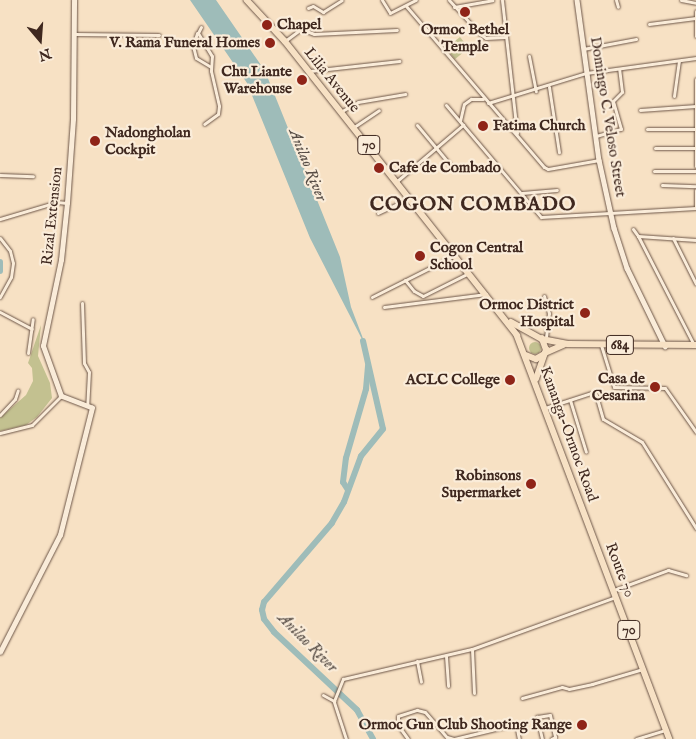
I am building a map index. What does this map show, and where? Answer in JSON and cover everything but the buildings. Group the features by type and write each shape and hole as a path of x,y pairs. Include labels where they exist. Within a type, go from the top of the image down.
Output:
{"highway":[{"name":"Lilia Avenue","path":"246,0 285,41 310,71 507,319"},
{"name":"70","path":"507,319 541,338"},
{"name":"70","path":"507,319 526,356"},
{"path":"523,347 527,338 541,338 544,354 536,381"},
{"name":"684","path":"541,338 568,344 695,345"},
{"name":"684","path":"544,354 568,344"},
{"path":"526,356 536,359 544,354"},
{"name":"Kananga-Ormoc Road","path":"526,356 588,522"},
{"name":"Route 70","path":"588,522 670,739"}],"street":[{"name":"Rizal Extension","path":"61,396 43,346 61,260 67,203 75,34 74,0"},
{"path":"308,8 313,6 322,12 342,0"},
{"path":"382,0 390,12 416,0"},
{"path":"449,0 472,28 486,38 506,36"},
{"path":"454,7 492,0"},
{"path":"502,0 511,96 517,135"},
{"name":"Domingo C. Veloso Street","path":"577,0 595,136 610,211 628,268 665,346"},
{"path":"616,0 618,7"},
{"path":"681,0 696,3"},
{"path":"406,6 484,99 548,169 599,160"},
{"path":"696,11 696,36"},
{"path":"649,24 696,18"},
{"path":"201,27 193,46 196,58 210,67"},
{"path":"285,41 301,28 314,34 396,30"},
{"path":"198,33 212,56 210,67 218,111 204,124"},
{"path":"75,34 159,35"},
{"path":"583,49 636,39"},
{"path":"529,56 536,91"},
{"path":"488,103 536,91 586,73 696,58"},
{"path":"310,71 399,61"},
{"path":"674,96 679,61"},
{"path":"595,136 621,129 614,101 622,92 619,69"},
{"path":"696,78 696,166"},
{"path":"549,87 559,152"},
{"path":"342,111 358,102 405,94"},
{"path":"460,122 464,104 471,99 484,99"},
{"path":"446,105 541,217 610,211 696,208 696,188 662,185"},
{"path":"640,110 696,106"},
{"path":"354,127 379,110"},
{"path":"416,125 452,167"},
{"path":"397,181 463,126"},
{"path":"647,129 695,129"},
{"path":"655,148 696,146"},
{"path":"654,171 696,171"},
{"path":"0,175 33,176"},
{"path":"522,193 557,190"},
{"path":"378,212 411,198"},
{"path":"0,219 57,202 67,203"},
{"path":"633,229 695,345"},
{"path":"638,236 696,240"},
{"path":"0,238 10,251 13,263 11,277 0,297"},
{"path":"673,238 696,284"},
{"path":"372,296 456,255"},
{"path":"689,268 696,268"},
{"path":"405,280 414,292 423,296 469,273"},
{"path":"384,307 487,294"},
{"path":"541,338 549,313 544,296"},
{"path":"0,652 60,536 90,408 89,372 84,363 82,303"},
{"path":"0,312 32,329"},
{"path":"28,353 33,319"},
{"path":"601,345 610,383 614,387 665,388 696,432"},
{"path":"0,415 15,399 18,390"},
{"path":"545,408 591,393 596,395 603,419 642,442 696,528"},
{"path":"0,433 32,425 61,396 90,408"},
{"path":"570,400 586,452"},
{"path":"614,590 668,570 686,575"},
{"path":"346,739 334,701 343,679 472,649 617,597"},
{"path":"472,649 474,693"},
{"path":"446,656 448,686"},
{"path":"417,661 421,682"},
{"path":"522,698 562,687 569,689 592,684 644,669"},
{"path":"323,695 334,701"},
{"path":"408,739 398,725 398,716 417,710 425,712 447,737 454,738 516,724 519,739"},
{"path":"542,739 537,717 550,715 556,738 551,739"},
{"path":"636,739 666,730"}],"shaded area":[{"path":"460,37 469,48 455,59 446,48"},
{"path":"41,325 38,356 50,383 52,398 37,417 26,425 0,431 0,418 26,395 33,381 32,368 28,363"},
{"path":"533,342 537,342 541,348 537,354 533,354 529,350 529,346"}],"water":[{"path":"190,0 216,0 265,71 340,257 351,307 367,349 310,238 247,83"}],"waterway":[{"path":"0,262 0,271"},
{"name":"Anilao River","path":"363,341 383,429 361,456 344,502 332,523 264,602 262,610 264,619 274,632 357,710 373,739"},
{"name":"Anilao River","path":"348,490 343,482 346,458 366,389 368,366"}],"place":[{"name":"Ormoc Bethel Temple","path":"465,12"},
{"name":"Chapel","path":"267,25"},
{"name":"V. Rama Funeral Homes","path":"270,43"},
{"name":"Chu Liante Warehouse","path":"302,80"},
{"name":"Fatima Church","path":"483,126"},
{"name":"Nadongholan Cockpit","path":"95,141"},
{"name":"Cafe de Combado","path":"379,168"},
{"name":"Cogon Central School","path":"420,256"},
{"name":"Ormoc District Hospital","path":"585,313"},
{"name":"ACLC College","path":"510,380"},
{"name":"Casa de Cesarina","path":"655,387"},
{"name":"Robinsons Supermarket","path":"531,484"},
{"name":"Ormoc Gun Club Shooting Range","path":"582,725"}],"district":[{"name":"COGON COMBADO","path":"473,204"}]}
